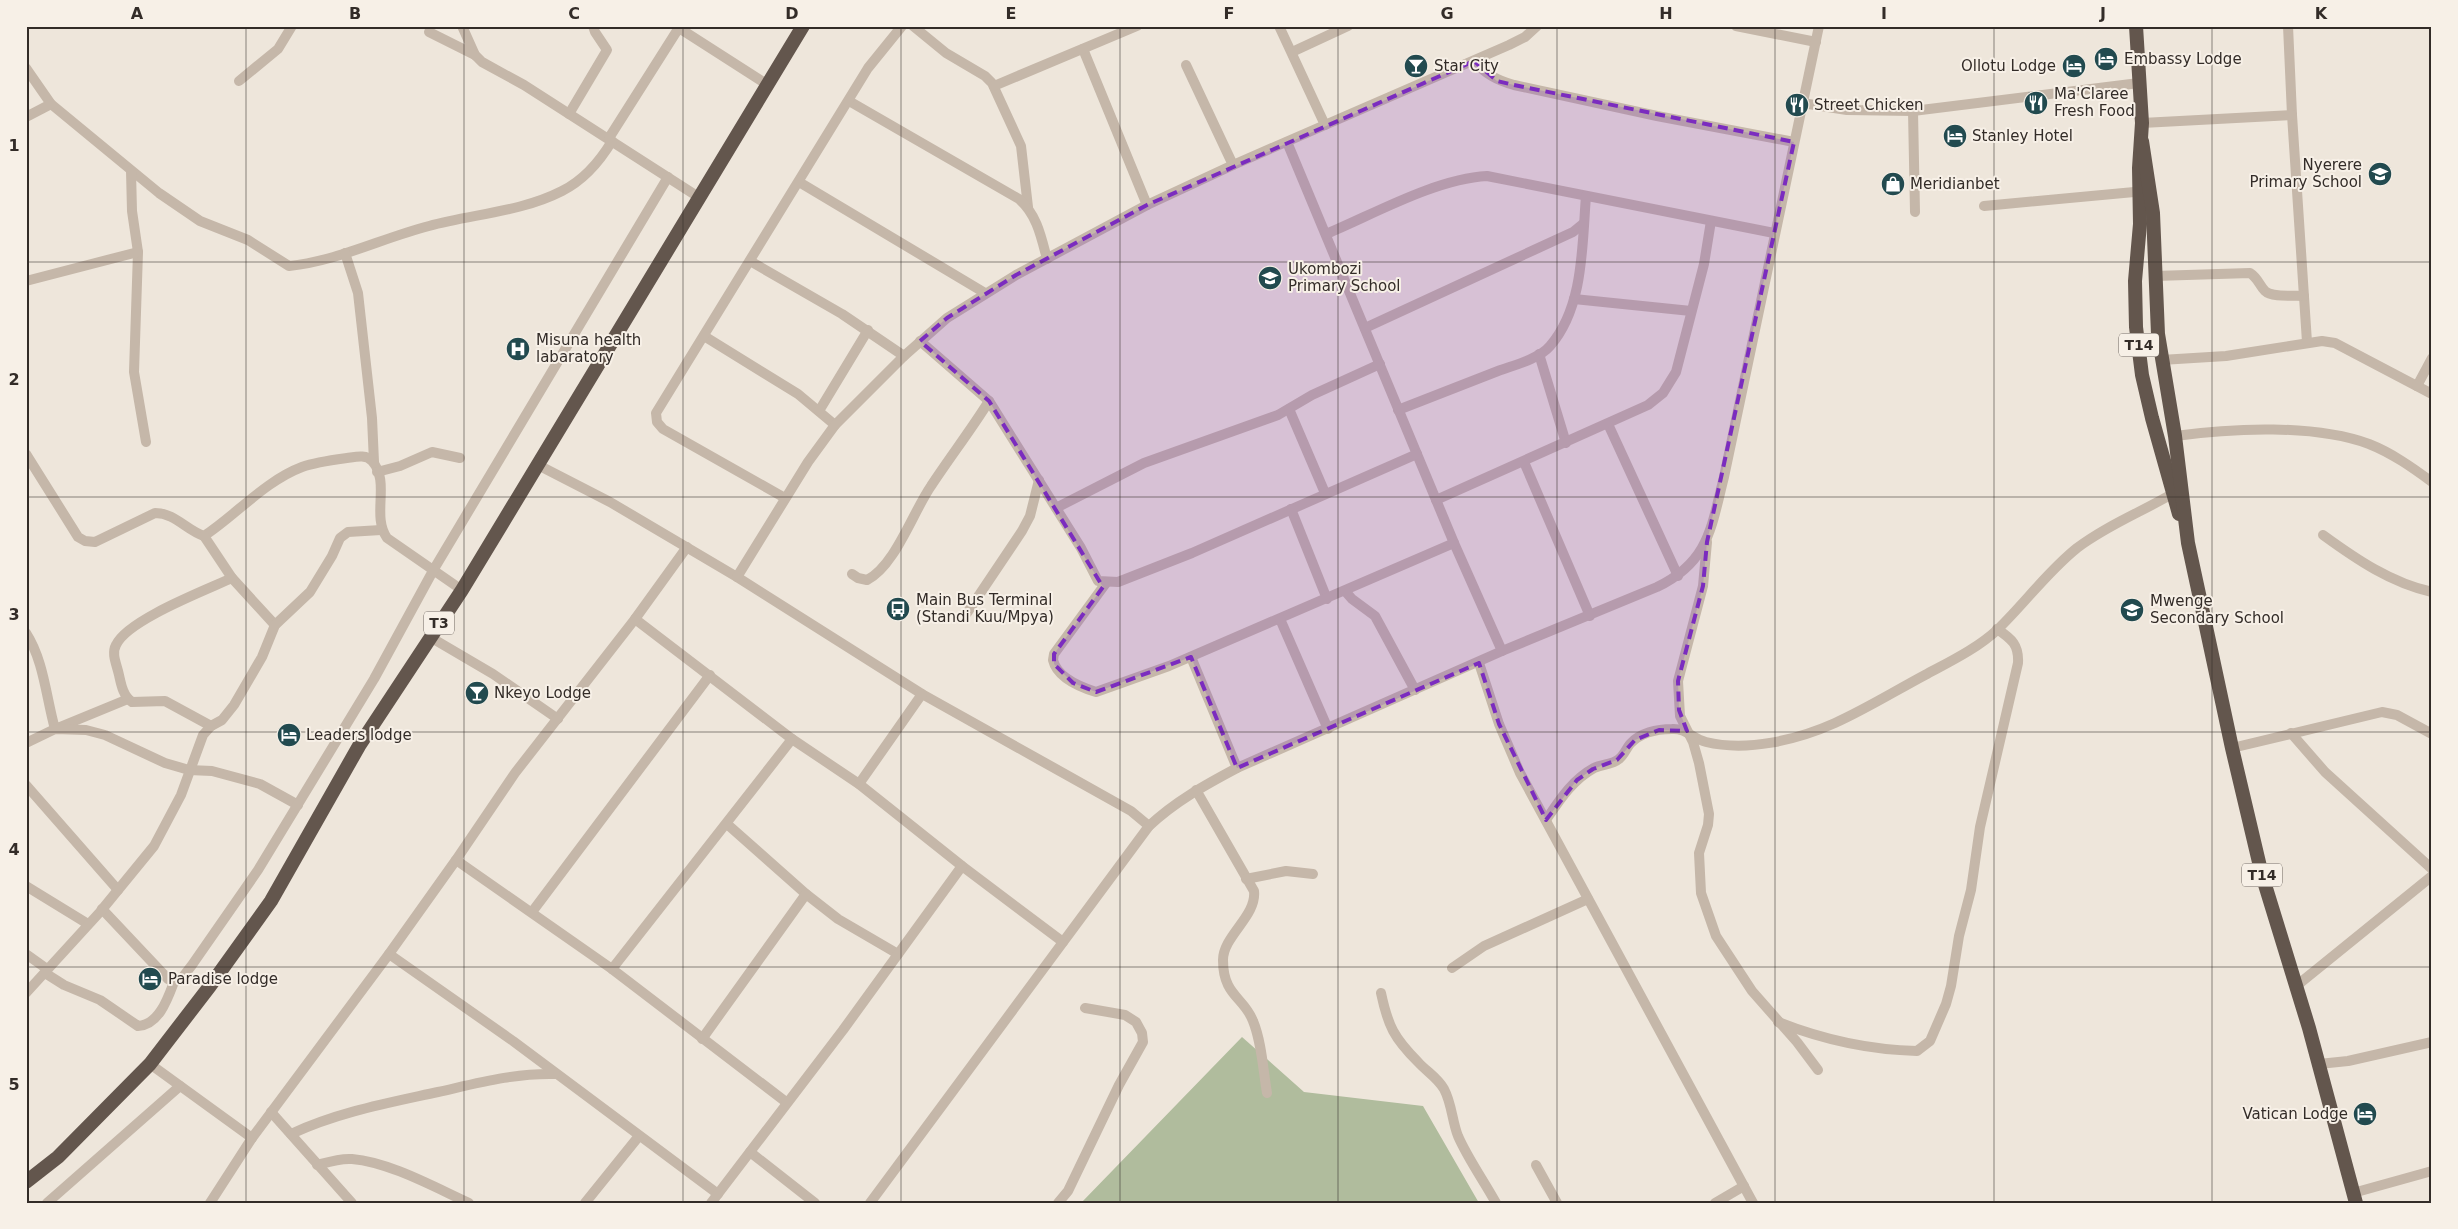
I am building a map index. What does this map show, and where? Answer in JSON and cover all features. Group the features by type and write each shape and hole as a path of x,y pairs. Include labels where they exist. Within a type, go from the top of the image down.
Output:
{"highway":[{"name":"T3","path":"26,1182 58,1157 150,1064 210,986 271,901 359,746 462,590 802,26"},
{"name":"T14","path":"2136,26 2145,191 2154,232 2155,308 2161,360 2175,436 2188,543 2232,748 2262,875 2319,1064 2355,1198"},
{"name":"T14","path":"2145,191 2135,281 2136,327 2142,375 2172,494 2188,543"}],"street":[{"path":"239,81 278,49 292,26"},
{"path":"462,26 475,56"},
{"path":"569,114 607,50 593,26"},
{"path":"786,498 663,429 657,422 656,413 868,68 902,26"},
{"path":"912,26 946,53 985,76 994,86 1021,146 1028,207"},
{"path":"994,86 1137,26"},
{"path":"1279,26 1325,125"},
{"path":"1292,52 1348,26"},
{"path":"737,577 808,462 835,425 904,356 947,318 985,293 1147,205 1233,165 1474,61 1525,37 1537,26"},
{"path":"1736,26 1816,42"},
{"path":"1818,1070 1797,1042 1756,996 1723,946 1705,910 1699,880 1699,853 1708,825 1709,814 1699,763 1679,710 1678,680 1702,586 1707,542 1732,440 1819,26"},
{"path":"2288,26 2307,342"},
{"path":"26,68 50,104 132,171 200,222 248,240 286,265 298,265 345,253 427,226 521,207 562,192 596,165 680,27 768,84"},
{"path":"429,32 475,56 611,139 700,198"},
{"path":"1082,49 1147,205"},
{"path":"1474,61 1497,81 1657,116 1794,142"},
{"path":"1186,65 1233,165"},
{"path":"1802,103 1847,110 1913,111 2139,83"},
{"path":"849,101 1019,199 1028,207 1036,220 1047,259"},
{"path":"26,117 50,104"},
{"path":"1913,111 1915,212"},
{"path":"2142,123 2292,115"},
{"path":"1287,142 1454,543 1502,651"},
{"path":"132,171 132,211 138,252 134,372 146,442"},
{"path":"1326,234 1442,185 1467,177 1487,176 1774,233"},
{"path":"26,954 64,985 100,1000 138,1026 144,1026 153,1020 165,1004 174,982 182,978 192,965 258,870 298,805 374,679 434,570 668,177"},
{"path":"799,182 985,293"},
{"path":"1984,206 2145,191"},
{"path":"1398,410 1540,354 1548,348 1560,332 1574,299 1586,196"},
{"path":"1436,500 1608,424 1648,405 1663,393 1676,372 1704,264 1711,221"},
{"path":"1365,328 1573,232 1584,223"},
{"path":"26,281 138,252"},
{"path":"345,253 358,293 372,418 375,467 381,487 379,521 381,530 387,538 462,590"},
{"path":"750,261 868,330 904,356"},
{"path":"2155,276 2250,273 2260,281 2265,291 2270,294 2304,296"},
{"path":"1574,299 1691,311"},
{"path":"819,411 868,330"},
{"path":"704,336 798,394 835,425"},
{"path":"920,341 989,401 1081,548 1094,576 1098,581 1106,583 1118,582 1192,553 1417,454"},
{"path":"2161,360 2256,352 2322,341 2335,343 2432,394"},
{"path":"1540,354 1566,443"},
{"path":"2417,386 2432,358"},
{"path":"1056,508 1151,460 1254,425 1312,395 1380,364"},
{"path":"852,574 867,580 883,567 930,487 968,436 989,401"},
{"path":"1288,409 1325,493"},
{"path":"1608,424 1678,576"},
{"path":"2175,436 2214,431 2262,429 2346,437 2383,450 2432,482"},
{"path":"375,467 400,466 432,452 460,458"},
{"path":"26,454 78,537 84,541 95,542 155,513 163,513 174,517 204,536 232,578 275,625"},
{"path":"204,536 282,477 301,468 359,456 368,457 375,467"},
{"path":"1524,462 1590,616"},
{"path":"538,465 610,502 687,547 922,694 1131,812 1149,826"},
{"path":"26,476 36,471"},
{"path":"967,613 1022,531 1030,516 1039,480"},
{"path":"1546,820 1577,780 1593,769 1617,760 1635,740 1659,730 1673,728 1687,731 1702,741 1732,745 1794,737 1833,723 1863,709 1950,661 1998,630 2046,577 2076,550 2097,535 2172,494"},
{"path":"1291,509 1327,599"},
{"path":"26,993 102,909 154,846 181,795 203,735 211,726 227,714 251,677 275,625 302,602 310,592 343,534 381,530"},
{"path":"2323,535 2355,559 2375,570 2432,592"},
{"path":"870,1203 1149,826 1165,811 1196,790 1237,768 1479,663 1502,651 1657,587 1678,576 1691,564 1707,542"},
{"path":"1106,583 1054,654 1054,664 1060,672 1073,683 1096,692 1191,657 1454,543"},
{"path":"210,1203 252,1138 389,954 515,773 635,619 687,547"},
{"path":"211,726 165,701 132,702 128,699 123,689 114,652 124,634 172,605 232,578"},
{"path":"1345,591 1352,599 1375,616 1415,690"},
{"path":"635,619 792,739 859,784 962,866 1064,942"},
{"path":"1280,619 1328,729"},
{"path":"1778,1022 1848,1043 1876,1047 1917,1051 1930,1041 1952,986 1959,936 1971,890 1980,827 2018,663 2015,644 1998,630"},
{"path":"26,633 33,645 43,676 46,698 55,729"},
{"path":"430,637 493,674 558,719"},
{"path":"1191,657 1237,768"},
{"path":"1479,663 1499,724 1520,773 1753,1203"},
{"path":"532,912 710,675"},
{"path":"859,784 922,694"},
{"path":"26,743 128,699"},
{"path":"2232,748 2291,732 2382,712 2397,715 2432,734"},
{"path":"55,729 86,730 104,735 164,763 189,770 212,770 260,784 298,805"},
{"path":"2291,732 2324,772 2432,868"},
{"path":"612,969 792,739"},
{"path":"27,789 118,890"},
{"path":"1196,790 1225,838 1246,880 1252,886 1254,895 1225,951 1223,959 1230,990 1253,1019 1259,1042 1267,1093"},
{"path":"727,824 806,894 838,919 898,954"},
{"path":"456,860 612,969 786,1102"},
{"path":"389,954 639,1136 715,1199 786,1102 843,1030 962,866"},
{"path":"1246,880 1286,871 1313,874"},
{"path":"2296,987 2432,876"},
{"path":"26,886 88,924"},
{"path":"702,1039 806,894"},
{"path":"1452,968 1484,946 1494,944 1534,922 1588,899"},
{"path":"102,909 168,979 174,982"},
{"path":"1381,993 1389,1025 1399,1041 1419,1063 1436,1077 1443,1087 1450,1100 1459,1139 1496,1203"},
{"path":"1058,1203 1068,1191 1120,1085 1144,1042 1136,1022 1125,1014 1085,1008"},
{"path":"2319,1064 2348,1061 2432,1042"},
{"path":"150,1064 252,1138"},
{"path":"291,1134 336,1116 412,1096 494,1078 526,1074 555,1074"},
{"path":"47,1203 180,1086"},
{"path":"271,1112 352,1203"},
{"path":"585,1203 639,1136"},
{"path":"750,1152 815,1203"},
{"path":"317,1165 351,1158 378,1164 469,1203"},
{"path":"1536,1165 1557,1203"},
{"path":"2355,1198 2432,1171"},
{"path":"1715,1203 1744,1186"}],"highlighted area":[{"path":"1474,61 1497,81 1794,142 1707,542 1703,586 1678,681 1679,710 1687,731 1659,730 1635,740 1617,760 1593,769 1577,780 1546,820 1499,724 1479,663 1237,768 1191,657 1096,692 1073,683 1054,664 1054,654 1103,587 989,401 920,341 947,318 1016,275 1147,205"}],"green space":[{"path":"1242,1037 1304,1092 1423,1106 1479,1203 1081,1203"}],"place":[{"name":"Embassy Lodge","path":"2106,59"},
{"name":"Star City","path":"1416,66"},
{"name":"Ollotu Lodge","path":"2074,66"},
{"name":"Ma'Claree Fresh Food","path":"2036,103"},
{"name":"Street Chicken","path":"1797,105"},
{"name":"Stanley Hotel","path":"1955,136"},
{"name":"Nyerere Primary School","path":"2380,174"},
{"name":"Meridianbet","path":"1893,184"},
{"name":"Ukombozi Primary School","path":"1270,278"},
{"name":"Misuna health labaratory","path":"518,349"},
{"name":"Main Bus Terminal (Standi Kuu/Mpya)","path":"898,609"},
{"name":"Mwenge Secondary School","path":"2132,610"},
{"name":"Nkeyo Lodge","path":"477,693"},
{"name":"Leaders lodge","path":"289,735"},
{"name":"Paradise lodge","path":"150,979"},
{"name":"Vatican Lodge","path":"2365,1114"}]}
